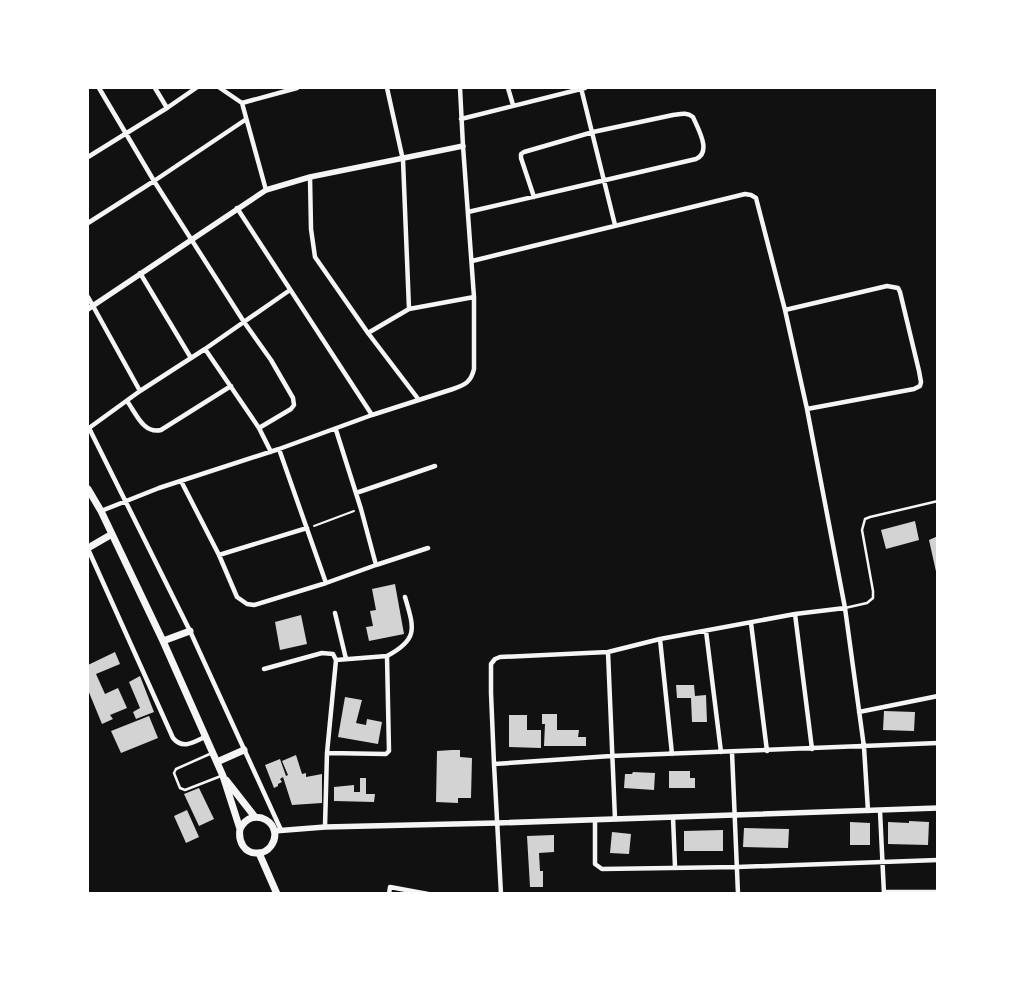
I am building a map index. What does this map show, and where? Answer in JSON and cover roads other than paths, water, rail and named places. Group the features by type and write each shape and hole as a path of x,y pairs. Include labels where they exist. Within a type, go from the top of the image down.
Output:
{"main road":[{"path":"88,489 101,511 164,641 217,762 240,830 240,840 245,848 254,853 264,852 272,846 278,831 269,822 260,817 246,821 240,830"},
{"path":"88,548 112,534"},
{"path":"164,641 190,631"},
{"path":"217,762 244,750"},
{"path":"223,776 255,817"},
{"path":"259,853 277,894"}],"street":[{"path":"99,88 154,181 244,322 271,360 293,398 294,405 291,409 259,428"},
{"path":"155,88 167,108"},
{"path":"88,157 196,88"},
{"path":"220,88 242,103 245,120 266,190"},
{"path":"242,103 297,88"},
{"path":"387,88 403,160 410,309"},
{"path":"101,511 126,500 272,452 336,430 372,415 466,384 470,380 474,369 474,297 460,88"},
{"path":"508,88 513,105"},
{"path":"461,119 582,88 615,225"},
{"path":"468,212 534,197 603,179 701,157 704,153 704,148 693,117 689,114 673,115 592,132 524,152 521,154 521,158 534,197"},
{"path":"88,223 245,120"},
{"path":"90,308 266,190 310,177 403,160 463,146"},
{"path":"310,177 311,228 315,257 419,400"},
{"path":"472,262 745,194 756,198 807,409 845,608 864,747 868,811"},
{"path":"237,208 372,415"},
{"path":"140,273 192,358"},
{"path":"784,310 887,286 898,288 919,371 920,386 914,390 807,409"},
{"path":"290,290 192,358 140,391 88,429 126,500 190,631 244,750 278,831 325,827 736,816 938,808"},
{"path":"88,297 90,308 140,391"},
{"path":"368,332 410,309 474,297"},
{"path":"205,349 259,428 272,452"},
{"path":"127,401 146,428 155,432 231,386"},
{"path":"336,430 361,509 376,565"},
{"path":"279,449 326,583"},
{"path":"356,493 435,466"},
{"path":"180,482 219,555 237,597 247,604 254,605 326,583 428,548"},
{"path":"219,555 307,528"},
{"path":"88,548 173,738 180,745 187,745 205,737"},
{"path":"336,660 387,656 401,648 411,635 411,618 405,597"},
{"path":"501,894 491,693 493,661 500,657 608,652 639,646 660,639 795,614 845,608"},
{"path":"335,613 346,659"},
{"path":"795,614 812,749"},
{"path":"751,623 767,751"},
{"path":"706,631 721,752"},
{"path":"660,639 672,754"},
{"path":"608,652 614,819"},
{"path":"264,669 322,653 333,654 336,660 327,753 325,827"},
{"path":"327,753 386,754 389,751 387,656"},
{"path":"859,712 938,696"},
{"path":"494,764 611,756 938,743"},
{"path":"732,752 738,894"},
{"path":"880,811 884,893 938,892"},
{"path":"673,817 675,867"},
{"path":"595,820 595,864 598,868 738,867 938,860"},
{"path":"389,894 390,887 428,894"}],"lane":[{"path":"845,608 867,603 873,598 874,591 862,530 866,519 870,516 938,501"},
{"path":"212,753 176,769 174,773 180,788 185,790 223,776"}]}
